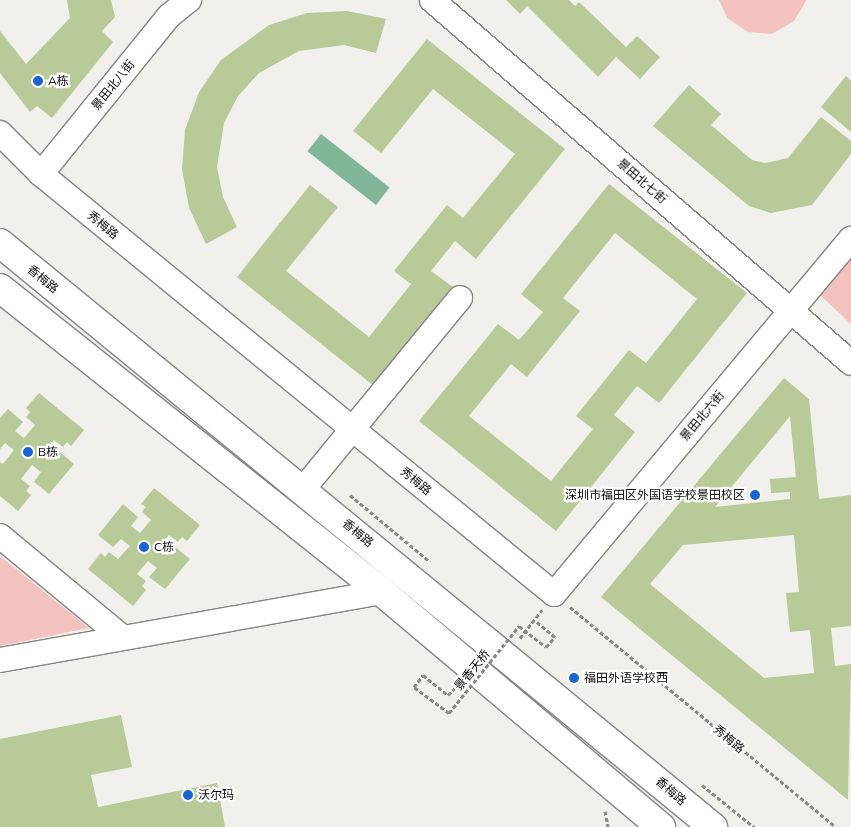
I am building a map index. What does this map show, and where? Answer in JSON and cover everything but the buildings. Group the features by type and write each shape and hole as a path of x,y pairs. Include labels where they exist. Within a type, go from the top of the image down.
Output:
{"main road":[{"path":"0,224 24,263"},
{"name":"香梅路","path":"0,244 304,488 689,818 713,827"},
{"path":"0,288 382,592 654,825 689,818"}],"street":[{"name":"景田北八街","path":"40,174 169,16 189,0"},
{"name":"景田北七街","path":"432,0 791,309 851,363"},
{"name":"秀梅路","path":"0,133 40,174 554,594"},
{"name":"景田北六街","path":"554,594 851,239"},
{"path":"304,488 354,431 460,298"},
{"path":"0,536 122,637"},
{"path":"0,660 382,592"}],"path":[{"name":"秀梅路","path":"554,594 836,827"},
{"name":"景香天桥","path":"459,684 448,695 423,675 414,688 449,713 519,626 546,648 555,637 535,620 520,638"}],"shaded area":[{"path":"719,0 806,1 794,21 772,34 748,32 727,18"},
{"path":"321,134 390,188 376,205 307,151"},
{"path":"851,257 851,324 820,295"},
{"path":"0,556 89,628 0,646"}],"place":[{"name":"A栋","path":"38,81"},
{"name":"B栋","path":"28,452"},
{"name":"深圳市福田区外国语学校景田校区","path":"755,495"},
{"name":"C栋","path":"144,547"},
{"name":"福田外语学校西","path":"574,678"},
{"name":"沃尔玛","path":"188,795"}]}
